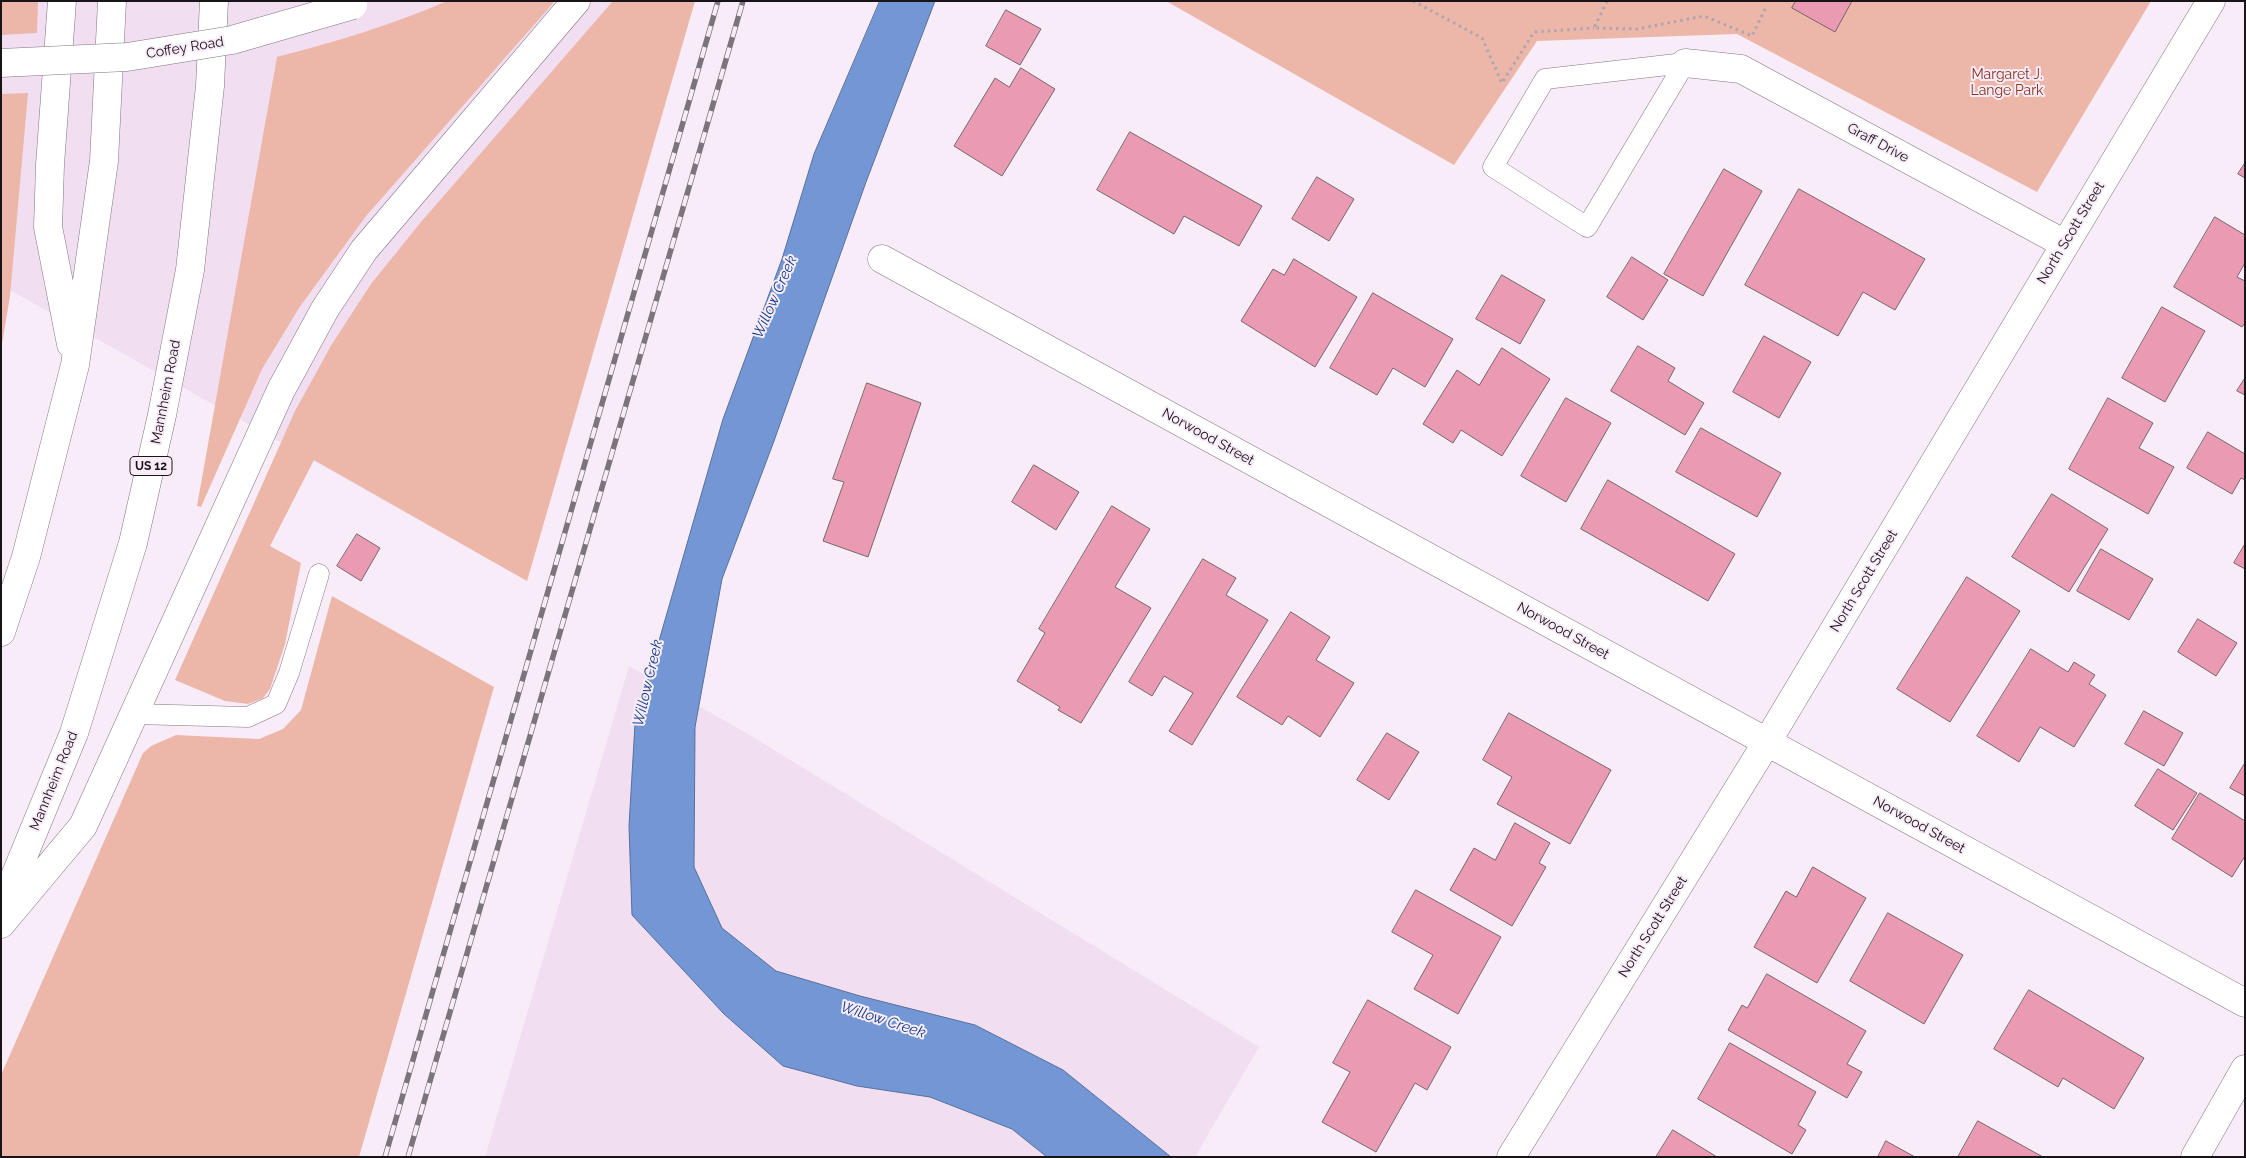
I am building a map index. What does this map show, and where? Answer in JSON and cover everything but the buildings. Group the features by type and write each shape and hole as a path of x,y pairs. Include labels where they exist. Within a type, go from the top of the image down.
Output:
{"street":[{"path":"62,1 50,165 48,227 75,366"},
{"path":"1,632 26,556 75,366 104,161 112,1"},
{"name":"Mannheim Road","path":"1,910 74,734 133,544 162,415 190,270 210,86 214,1"},
{"path":"1,924 83,826 281,390 325,309 364,250 576,1"},
{"name":"North Scott Street","path":"1511,1157 1767,742 2211,1"},
{"name":"Coffey Road","path":"1,63 127,57 232,40 358,3"},
{"name":"Graff Drive","path":"1685,63 1742,69 2065,244"},
{"name":"Norwood Street","path":"882,259 2245,1003"},
{"path":"2195,1157 2245,1069"}],"lane":[{"path":"1685,63 1587,227 1493,167 1545,79 1685,63"},
{"path":"134,714 248,717 276,704 289,673 320,574"}],"path":[{"path":"1413,1 1482,38 1502,83 1534,32 1594,28 1637,29 1704,16 1752,36 1767,6"},
{"path":"1594,28 1607,1"}],"shaded area":[{"path":"1,1 695,1 527,581 1,285"},
{"path":"629,666 748,734 1259,1047 1195,1157 485,1157"}],"green space":[{"path":"1,1 38,1 37,33 1,35"},
{"path":"447,1 555,1 366,216 299,308 262,369 201,507 197,506 277,57 363,32"},
{"path":"613,1 695,1 527,581 314,460 270,546 301,563 285,644 270,689 263,698 248,704 225,701 175,680 295,411 332,344 371,284 421,222"},
{"name":"Margaret J. Lange Park","path":"1166,1 2151,1 2037,192 1737,34 1537,41 1454,165"},
{"path":"28,93 10,296 1,350 1,94"},
{"path":"332,596 494,687 359,1157 1,1157 1,1075 143,753 151,746 176,735 259,739 283,729 301,710"}],"water":[{"name":"Willow Creek","path":"880,1 935,1 866,182 774,441 722,579 695,727 694,867 722,928 776,971 860,996 975,1025 1063,1070 1171,1157 1047,1157 1012,1129 930,1097 857,1086 783,1066 724,1014 632,915 629,826 635,724 723,419 782,259 814,154"}],"railway":[{"path":"385,1157 718,1"},
{"path":"408,1157 743,1"}]}
